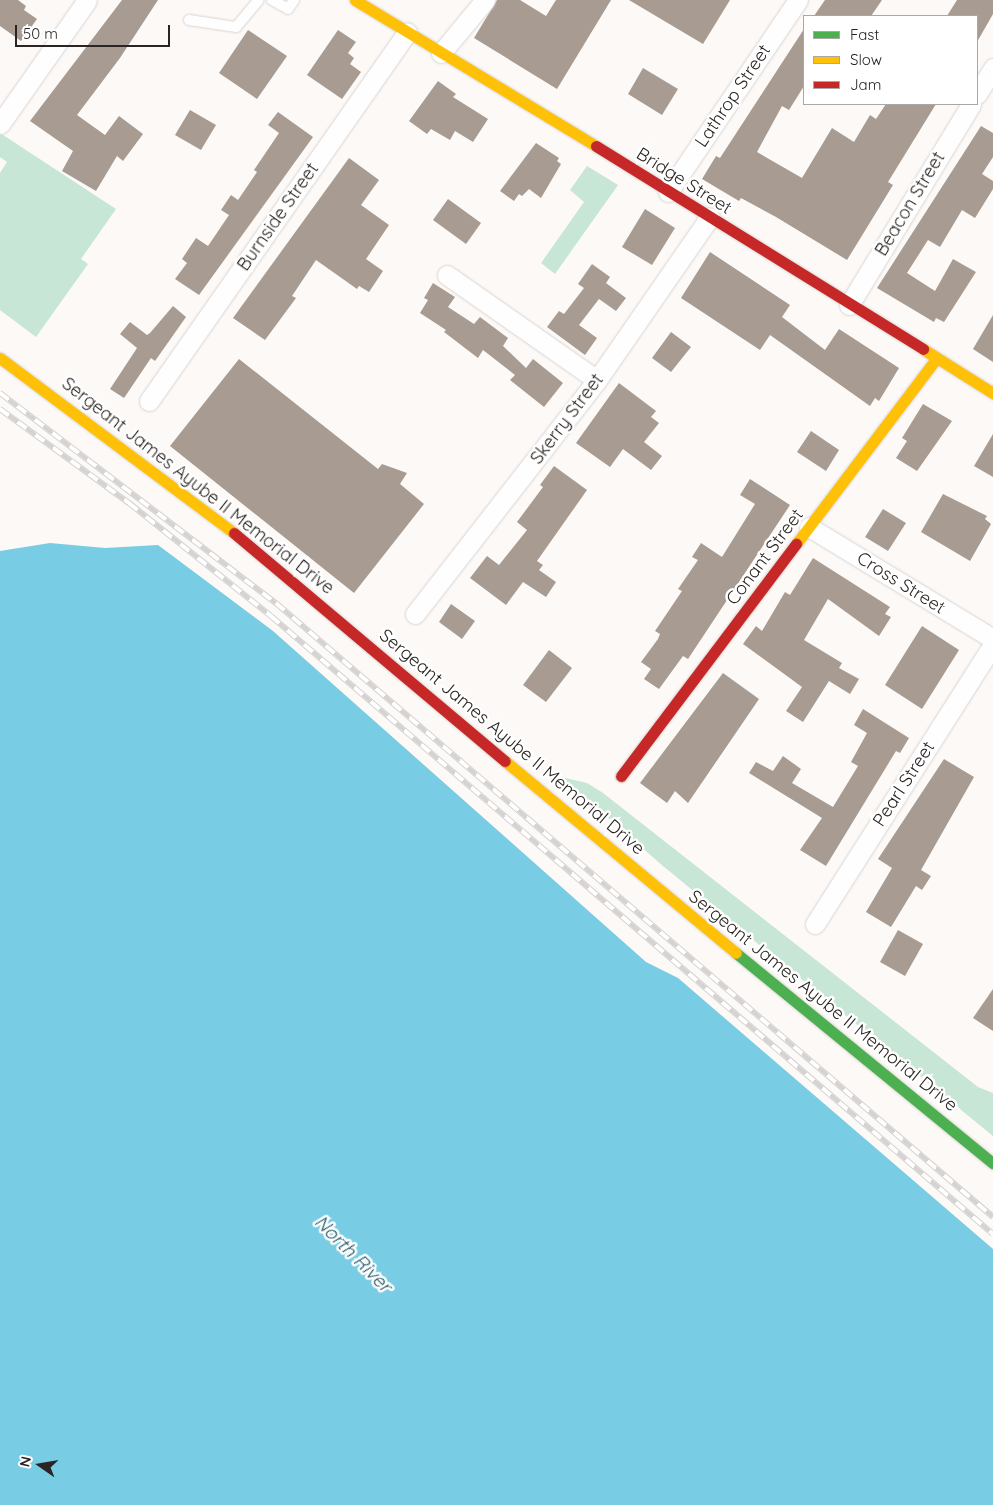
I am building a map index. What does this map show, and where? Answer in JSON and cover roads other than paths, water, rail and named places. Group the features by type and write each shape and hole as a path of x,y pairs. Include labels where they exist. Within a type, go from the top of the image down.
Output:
{"main road":[{"name":"Bridge Street","path":"355,0 993,393"},
{"name":"Sergeant James Ayube II Memorial Drive","path":"0,358 160,474 260,553 591,834 993,1163"},
{"name":"Conant Street","path":"621,776 936,359"}],"street":[{"path":"0,124 87,0"},
{"path":"441,53 485,0"},
{"name":"Lathrop Street","path":"668,192 798,0"},
{"name":"Burnside Street","path":"149,401 407,32"},
{"path":"978,92 993,68"},
{"name":"Beacon Street","path":"849,305 970,105"},
{"name":"Skerry Street","path":"415,614 597,380 710,217"},
{"path":"446,275 597,380"},
{"name":"Cross Street","path":"809,527 993,639"},
{"name":"Pearl Street","path":"815,924 993,644"}],"lane":[{"path":"189,20 236,27 259,0"},
{"path":"272,0 288,9 294,0"}],"water":[{"name":"North River","path":"50,543 105,548 158,545 273,631 646,962 678,978 993,1249 993,1505 0,1505 0,551"}],"railway":[{"path":"0,393 276,603 993,1217"},
{"path":"0,409 129,503 271,616 993,1234"}]}
